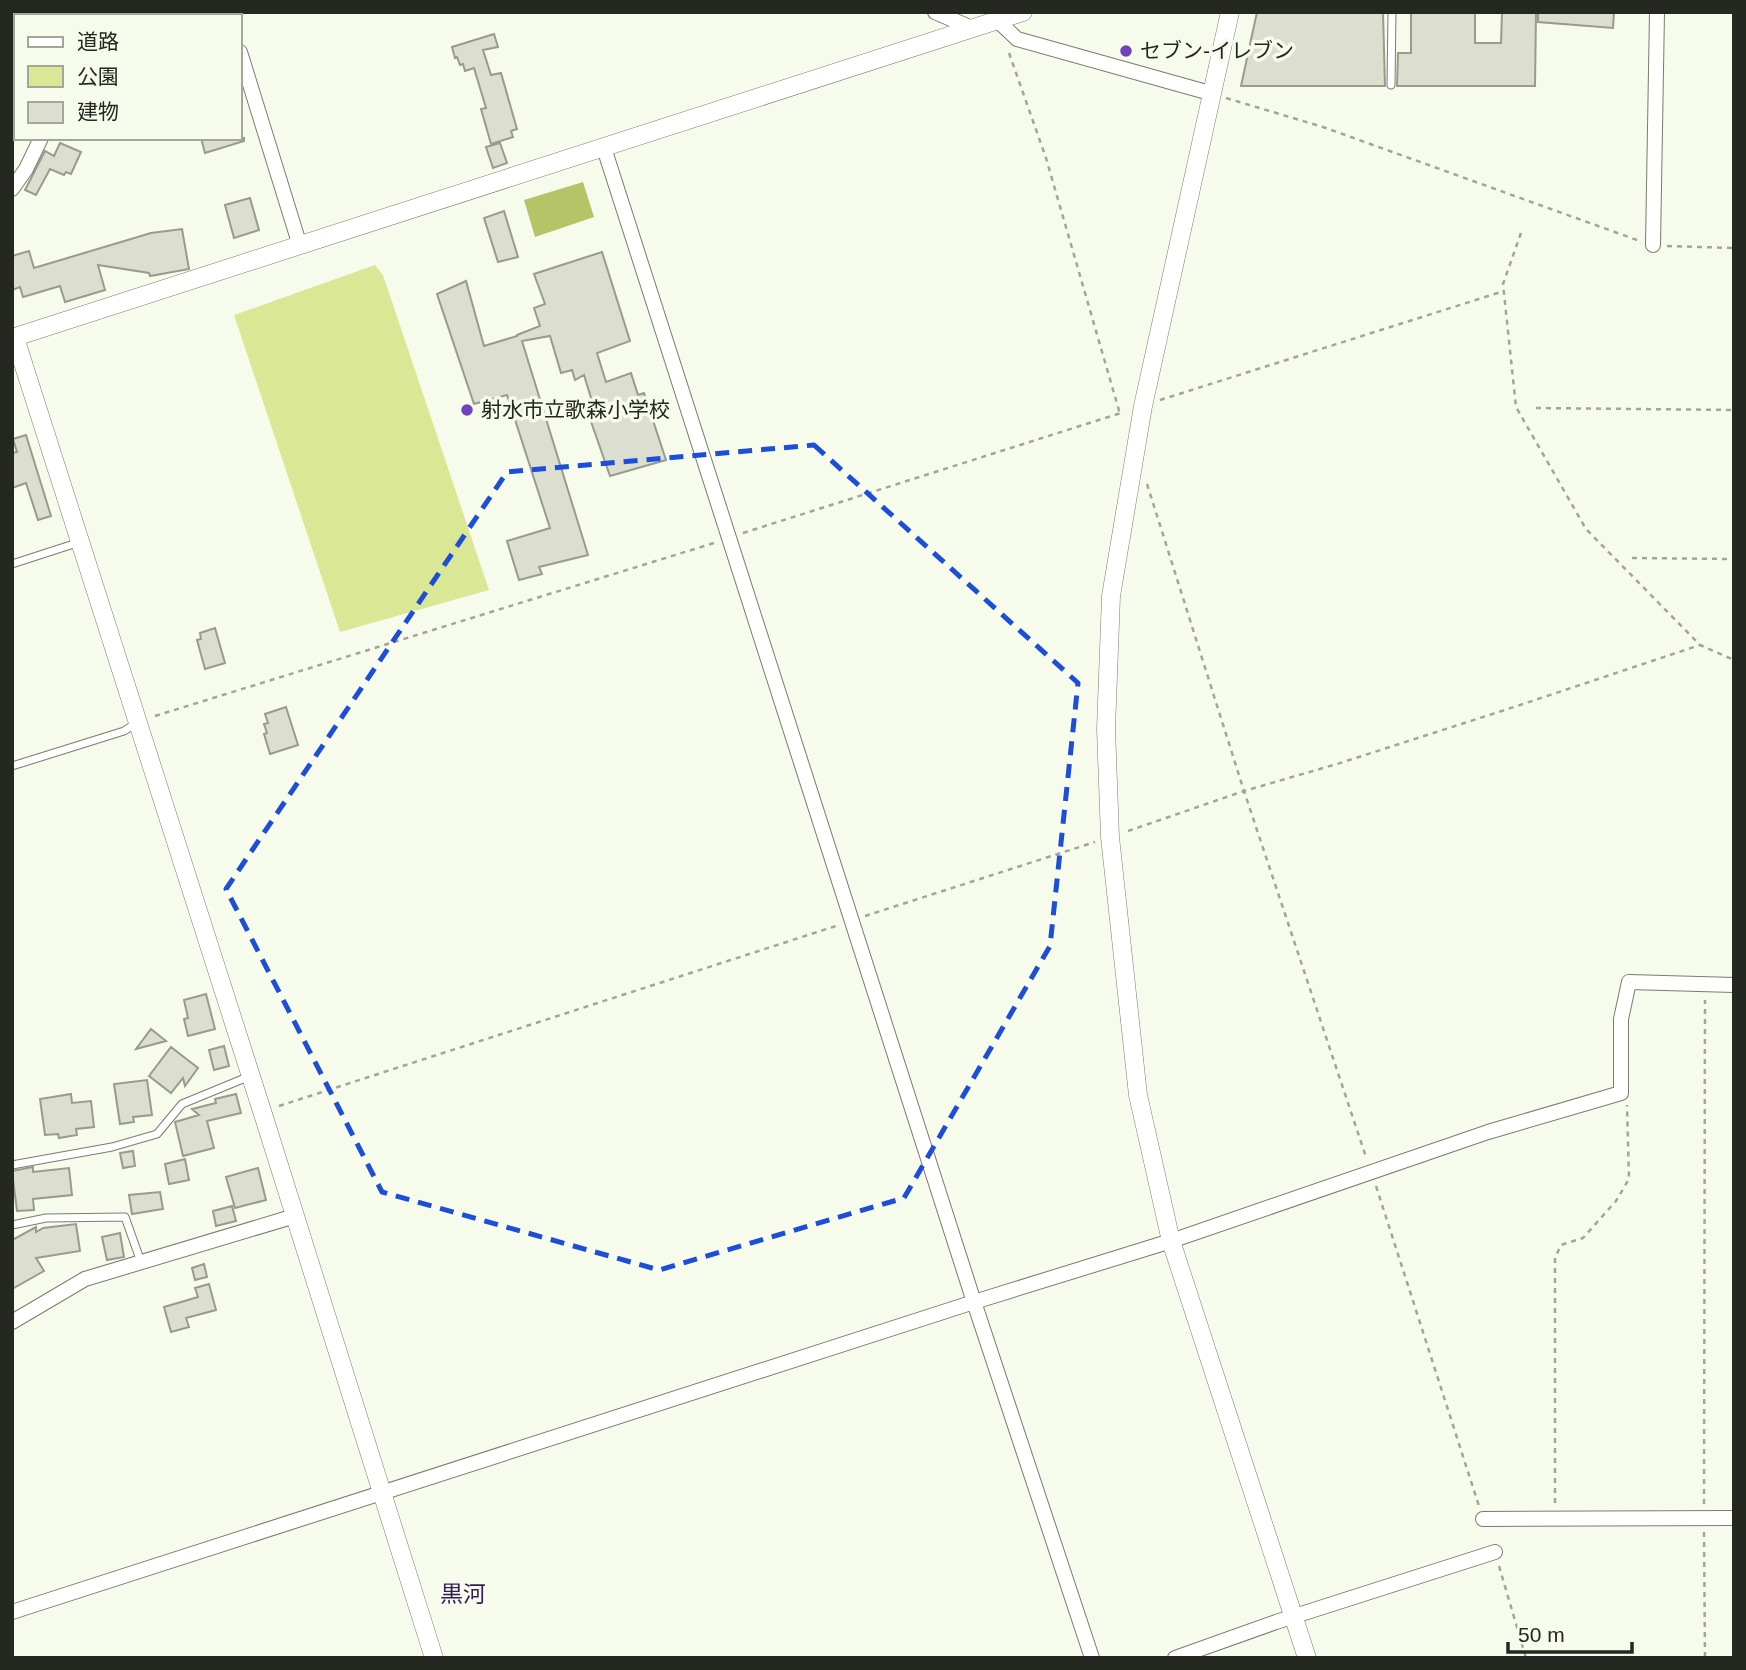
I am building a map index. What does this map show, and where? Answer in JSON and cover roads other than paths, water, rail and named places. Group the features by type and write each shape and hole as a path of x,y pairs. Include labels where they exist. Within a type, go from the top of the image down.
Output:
{"street":[{"path":"935,12 974,29"},
{"path":"434,1658 139,721 14,338 974,29 997,17 1023,12"},
{"path":"1230,12 1143,406 1111,596 1106,729 1110,837 1138,1095 1171,1241 1307,1658"},
{"path":"1653,246 1657,12"},
{"path":"997,17 1017,39 1210,93"},
{"path":"242,58 300,246"},
{"path":"12,189 26,169 40,140"},
{"path":"604,148 1091,1658"},
{"path":"12,1612 382,1491 1171,1241 1488,1132 1621,1093 1621,1019 1629,982 1734,985"},
{"path":"12,1322 85,1279 295,1216"},
{"path":"1483,1519 1734,1518"},
{"path":"1175,1658 1294,1616 1495,1552"}],"lane":[{"path":"1391,85 1392,12"},
{"path":"12,564 81,542"},
{"path":"12,766 124,732 139,721"},
{"path":"12,1165 112,1147 156,1134 182,1104 251,1075"},
{"path":"12,1224 46,1218 125,1217 141,1262"}],"place":[{"name":"セブン-イレブン","path":"1126,51"},
{"name":"射水市立歌森小学校","path":"467,410"}],"district":[{"name":"黒河","path":"463,1594"}]}
